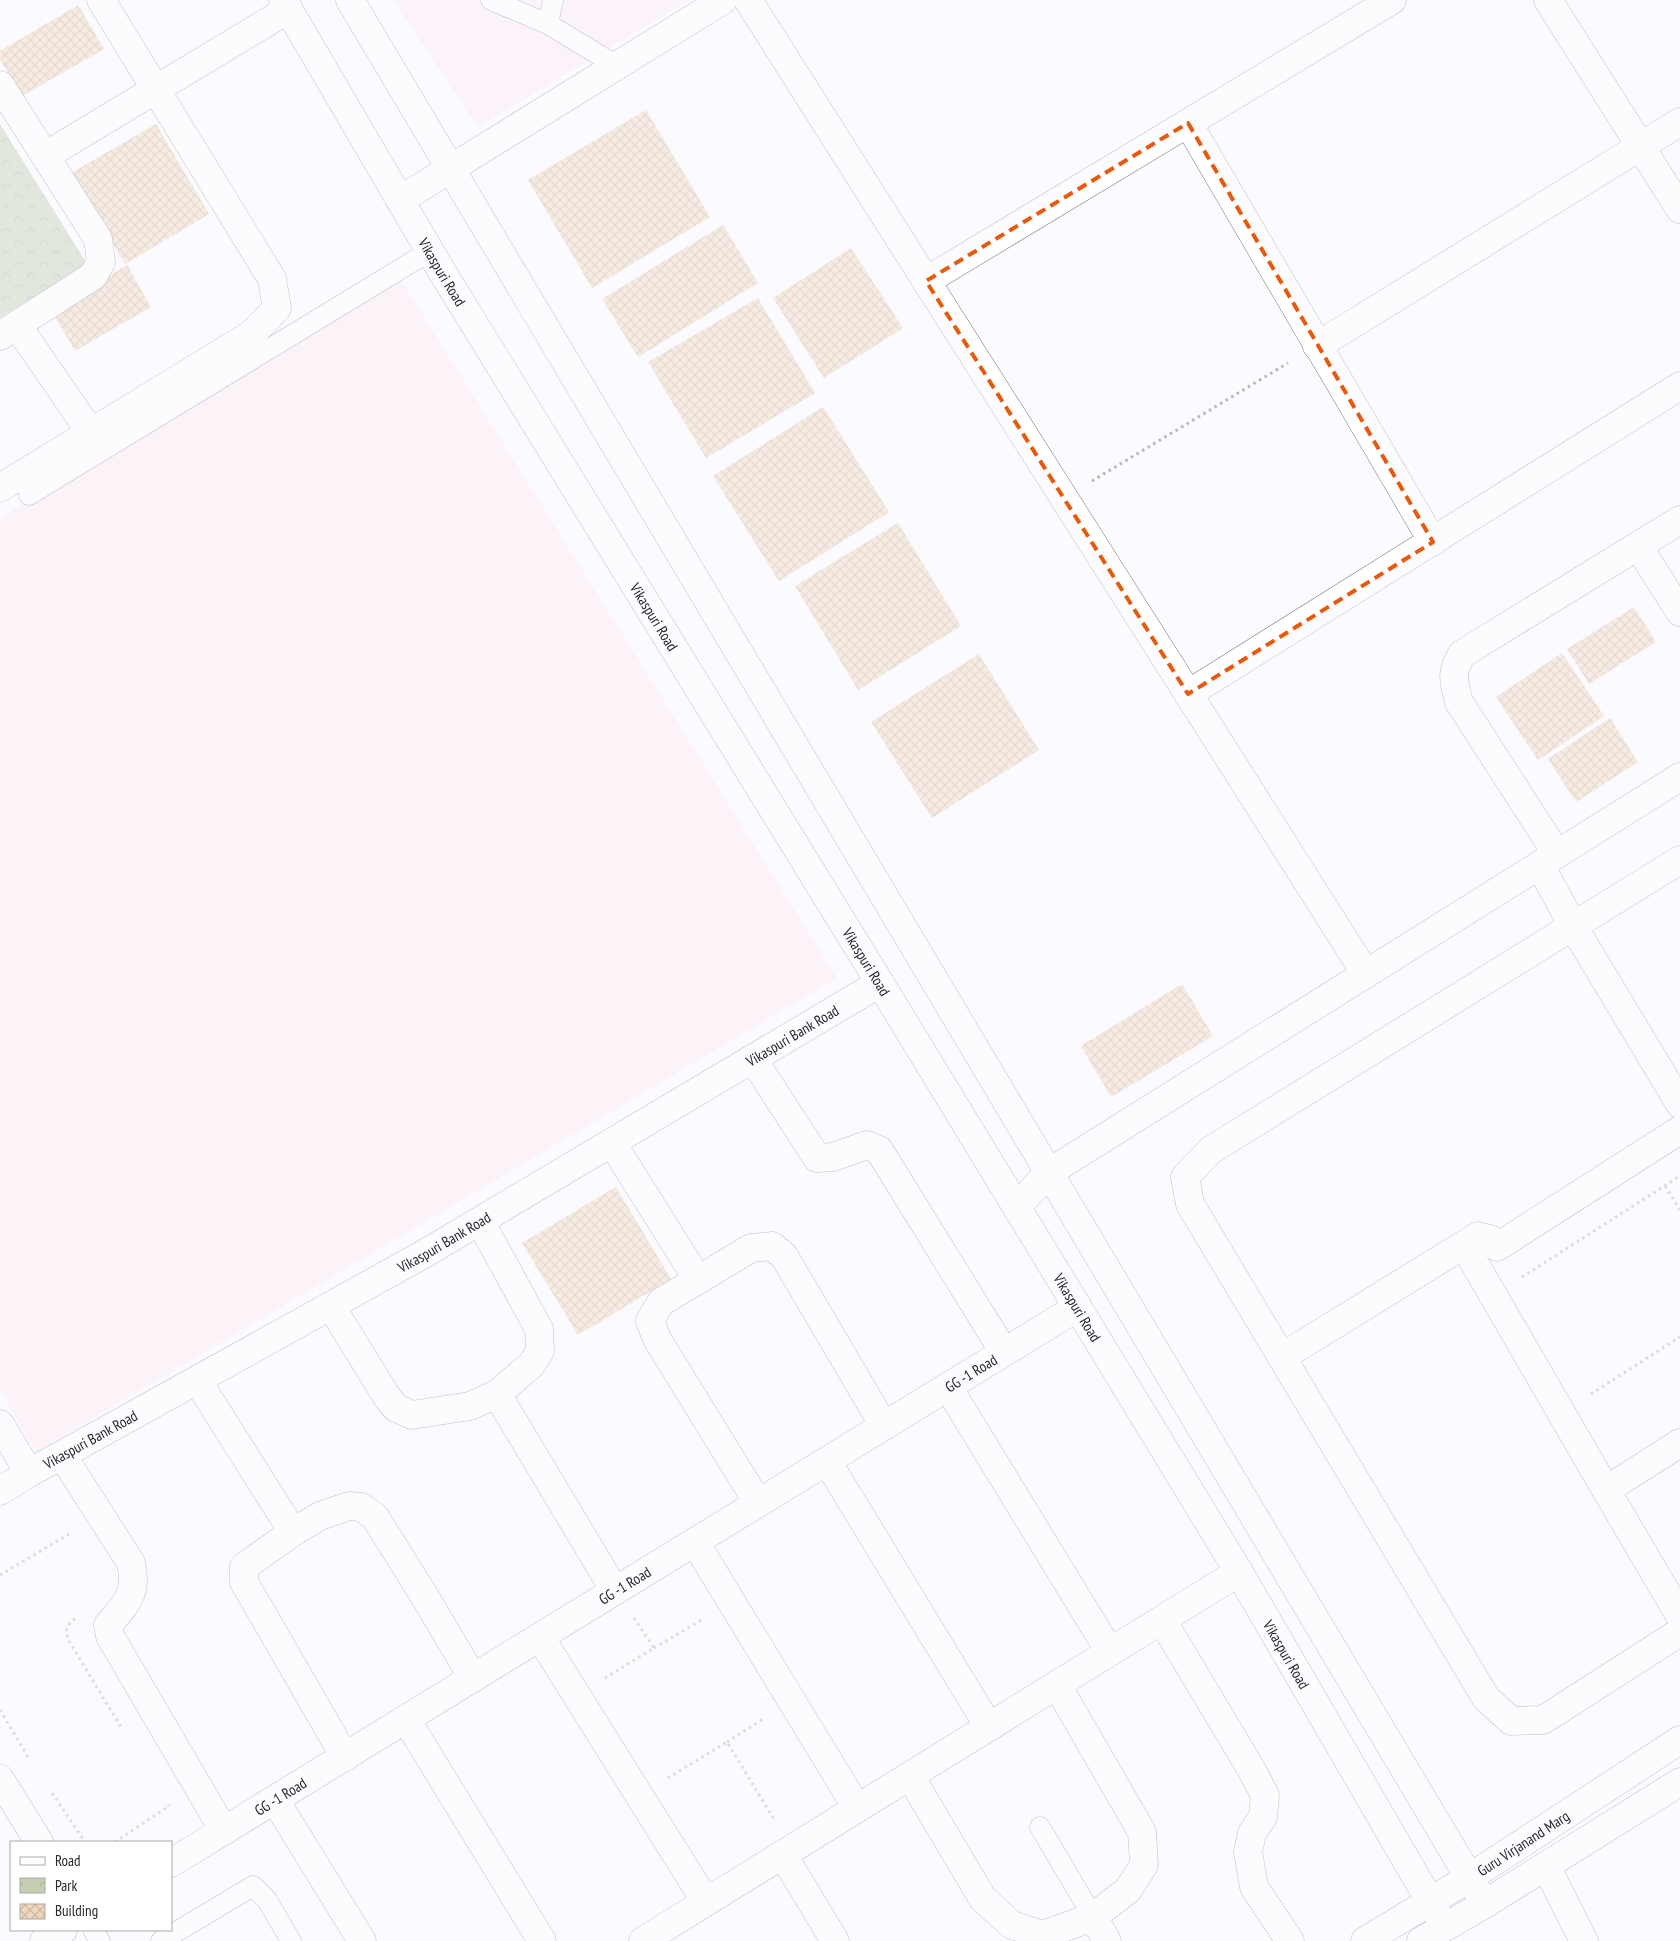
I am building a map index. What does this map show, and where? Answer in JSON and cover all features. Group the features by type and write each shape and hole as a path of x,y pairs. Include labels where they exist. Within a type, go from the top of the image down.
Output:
{"street":[{"path":"0,488 252,334 277,308 272,279 101,0"},
{"path":"350,0 1485,1904"},
{"path":"400,200 723,0"},
{"path":"748,0 1366,974"},
{"path":"926,281 1392,0"},
{"path":"1548,0 1680,209"},
{"path":"45,156 157,89 286,4"},
{"name":"Vikaspuri Road","path":"286,4 430,251 1239,1572 1445,1927"},
{"path":"0,85 98,239 101,262 93,276 9,331 91,433"},
{"path":"1317,346 1680,122"},
{"path":"1188,123 1433,542"},
{"path":"1188,694 1680,386"},
{"path":"1680,520 1462,654 1454,666 1454,683 1459,702 1549,859 1573,926 1680,1104"},
{"path":"1638,546 1680,612"},
{"path":"1016,1207 1048,1172 1680,777"},
{"path":"1680,860 1211,1150 1185,1177 1190,1204 1486,1698 1510,1721 1543,1720 1680,1632"},
{"name":"Vikaspuri Bank Road","path":"0,1491 480,1221 880,983"},
{"path":"753,1059 816,1158 833,1157 867,1145 879,1150 1004,1352"},
{"path":"1282,1357 1478,1236 1490,1239 1497,1247 1680,1130"},
{"path":"612,1143 698,1280"},
{"path":"331,1306 387,1398 396,1408 412,1415 435,1413 470,1406 497,1394 531,1365 540,1351 539,1329 480,1221"},
{"path":"1464,1245 1680,1616"},
{"path":"758,1503 657,1339 650,1321 661,1302 751,1248 772,1246 784,1256 884,1426"},
{"name":"GG -1 Road","path":"172,1862 1078,1307"},
{"path":"197,1380 293,1532"},
{"path":"948,1387 1110,1652"},
{"path":"497,1394 615,1591"},
{"path":"0,1424 29,1473"},
{"path":"1606,1490 1680,1443"},
{"path":"62,1455 131,1563 134,1576 131,1595 108,1625 110,1636 224,1831"},
{"path":"827,1461 989,1727"},
{"path":"345,1757 244,1582 244,1567 293,1532 320,1516 349,1506 361,1507 375,1517 425,1596 473,1678"},
{"path":"695,1542 857,1808"},
{"path":"645,1940 1239,1572"},
{"path":"1162,1620 1265,1795 1263,1817 1252,1833 1248,1852 1254,1887 1290,1941"},
{"path":"540,1637 706,1902"},
{"path":"910,1776 983,1899 1012,1925 1043,1935 1093,1917 1128,1890 1144,1865 1142,1832 1057,1685"},
{"path":"406,1719 542,1941"},
{"name":"Guru Virjanand Marg","path":"1365,1941 1469,1878 1680,1740"},
{"path":"0,1779 38,1841"},
{"path":"1421,1941 1485,1904 1680,1782"},
{"path":"275,1800 362,1941"},
{"path":"783,1855 835,1941"},
{"path":"1546,1866 1584,1941"},
{"path":"1093,1917 1107,1941"},
{"path":"44,1941 61,1931"}],"lane":[{"path":"491,0 548,24 617,66"},
{"path":"548,24 553,0"},
{"path":"29,495 430,251"},
{"path":"1040,1827 1093,1917"},
{"path":"161,1941 253,1886 267,1900 291,1941"}],"path":[{"path":"1064,498 1317,346"},
{"path":"1517,1280 1680,1176"},
{"path":"1665,1186 1680,1210"},
{"path":"1587,1397 1680,1337"},
{"path":"615,1591 654,1648"},
{"path":"609,1687 604,1678 708,1616"},
{"path":"0,1710 31,1762"},
{"path":"665,1780 766,1718"},
{"path":"727,1742 775,1821 783,1816"},
{"path":"47,1786 84,1841"}],"highlighted area":[{"path":"1188,123 1433,542 1188,694 926,281"}],"shaded area":[{"path":"393,0 689,0 478,127"},
{"path":"394,269 837,978 36,1452 0,1390 0,518"}],"green space":[{"path":"0,124 87,264 0,318"}],"building":[{"path":"78,5 104,49 22,96 0,59 0,51"},
{"path":"646,110 710,217 592,288 528,180"},
{"path":"156,124 209,214 125,264 71,173"},
{"path":"723,225 758,283 638,357 602,299"},
{"path":"851,248 903,328 824,378 773,298"},
{"path":"127,265 151,307 75,351 51,310"},
{"path":"758,298 815,393 706,458 648,362"},
{"path":"823,407 889,512 779,581 713,476"},
{"path":"898,523 961,626 858,690 795,586"},
{"path":"1634,607 1656,642 1589,684 1567,649"},
{"path":"1562,653 1604,716 1538,760 1496,697"},
{"path":"979,654 1039,750 932,818 871,722"},
{"path":"1610,718 1638,762 1576,802 1548,759"},
{"path":"1182,984 1213,1036 1111,1097 1081,1046"},
{"path":"616,1187 671,1279 578,1335 522,1243"}]}
